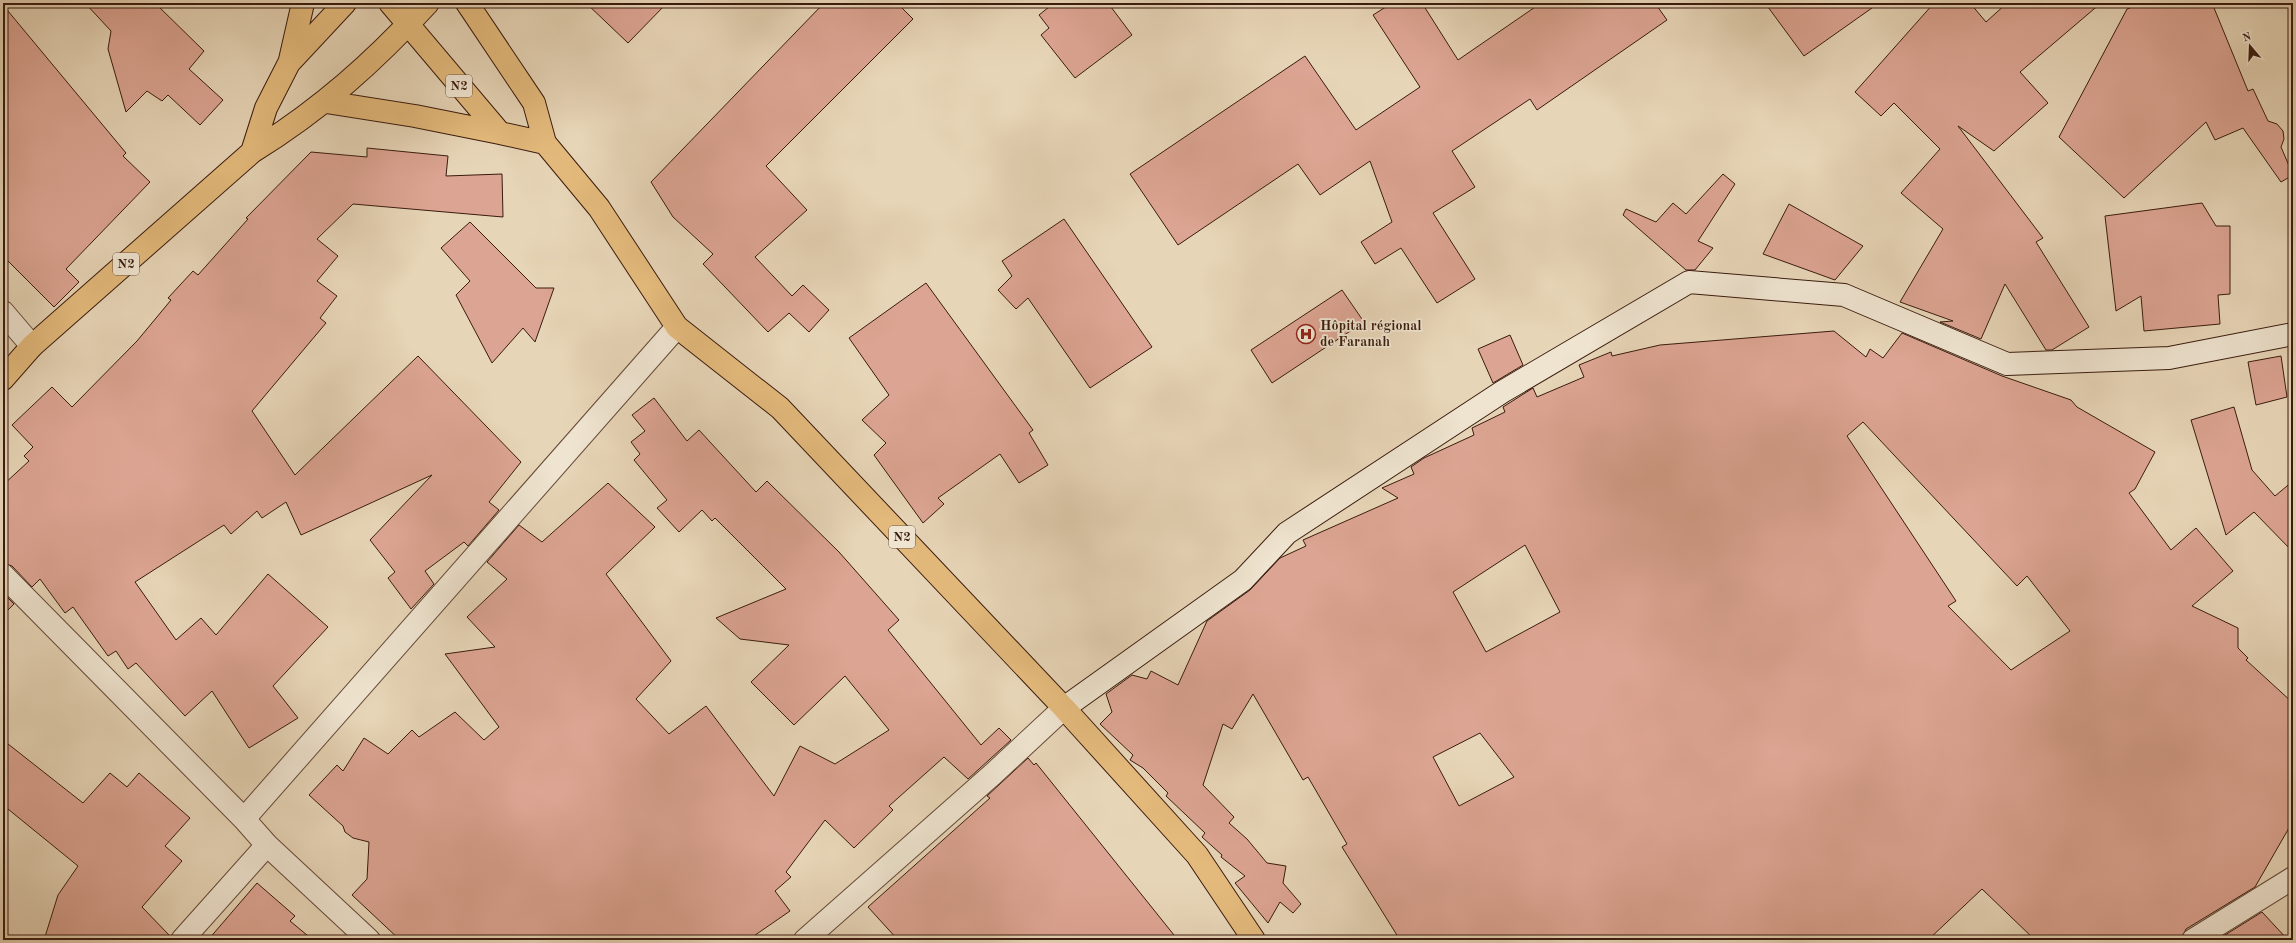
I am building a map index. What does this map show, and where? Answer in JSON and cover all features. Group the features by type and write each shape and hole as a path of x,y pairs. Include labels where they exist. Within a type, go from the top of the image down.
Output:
{"highway":[{"path":"252,152 266,108 289,63 304,3"},
{"path":"289,63 345,3"},
{"name":"N2","path":"390,3 500,133"},
{"name":"N2","path":"3,379 32,346 252,152 287,131 326,102 408,25 428,3"},
{"name":"N2","path":"467,3 534,103 545,143 599,208 677,327 780,408 1064,708 1197,855 1254,940"},
{"path":"326,102 416,116 545,143"}],"street":[{"path":"805,940 994,774 1064,708 1243,580 1287,533 1502,392 1689,282 1844,295 2007,364 2169,358 2293,334"},
{"path":"3,312 32,346"},
{"path":"244,819 677,327"},
{"path":"3,574 244,819 267,845 369,940"},
{"path":"182,940 267,845"},
{"path":"2193,940 2293,878"}],"building":[{"path":"85,3 129,3 133,7 156,4 204,51 189,69 223,100 200,125 168,95 162,101 147,91 126,112 108,49 111,31"},
{"path":"586,3 667,3 628,43"},
{"path":"824,3 897,3 913,19 766,166 807,210 755,257 792,296 803,285 829,310 809,332 789,313 768,332 703,264 713,254 673,217 651,182"},
{"path":"1054,3 1108,3 1132,35 1075,78 1041,35 1049,28 1039,15"},
{"path":"1392,3 1422,3 1458,60 1541,3 1655,3 1667,20 1537,110 1530,99 1452,151 1475,187 1433,213 1475,279 1437,303 1401,248 1375,264 1361,242 1392,222 1370,161 1320,195 1298,164 1178,245 1130,174 1305,56 1356,130 1420,87 1373,15"},
{"path":"1765,3 1879,3 1804,56"},
{"path":"1934,3 1970,3 1986,22 2007,3 2101,3 2020,72 2048,103 1994,151 1958,126 2043,238 2036,242 2089,327 2052,350 2046,350 2005,284 1981,339 1940,322 1953,321 1900,302 1943,229 1901,193 1940,149 1894,103 1881,116 1855,92"},
{"path":"2143,3 2212,3 2248,91 2253,89 2268,121 2277,124 2283,131 2284,139 2281,147 2293,175 2281,182 2243,128 2215,140 2206,122 2124,198 2059,137 2127,9"},
{"path":"3,5 126,153 123,156 150,182 66,269 79,282 54,307 3,256"},
{"path":"367,148 448,156 446,176 502,174 503,217 353,204 317,239 338,256 317,281 337,296 320,318 326,323 252,411 295,475 418,356 521,462 489,502 499,510 468,546 464,542 425,571 434,584 411,609 388,578 395,572 370,540 432,475 301,535 286,502 262,518 257,511 231,534 224,525 135,582 176,640 201,618 216,635 268,574 328,627 273,686 298,718 249,748 212,691 185,716 136,663 128,669 116,651 108,656 73,607 65,613 40,579 32,587 12,566 3,563 3,485 29,461 24,456 33,447 12,425 52,387 72,407 137,341 171,300 168,298 193,271 198,275 248,219 246,218 311,152 367,157"},
{"path":"1723,174 1735,184 1698,241 1713,248 1695,270 1686,270 1623,215 1626,209 1656,222 1673,203 1686,214"},
{"path":"2202,203 2216,226 2230,226 2230,294 2218,295 2220,324 2144,331 2141,296 2116,311 2105,216"},
{"path":"1789,204 1863,246 1835,280 1763,254"},
{"path":"1064,219 1152,347 1090,388 1028,298 1016,309 998,290 1012,276 1002,261"},
{"path":"470,222 536,288 554,288 535,342 523,328 492,363 456,295 470,281 441,248"},
{"path":"926,283 1033,430 1029,433 1048,465 1019,483 1000,454 938,498 944,504 923,523 874,455 886,443 862,420 889,395 849,338"},
{"path":"1342,290 1364,322 1272,383 1251,350"},
{"path":"1834,331 1866,357 1870,349 1883,358 1902,333 2002,376 2071,400 2077,407 2155,452 2135,489 2129,493 2171,550 2196,528 2233,571 2192,606 2238,628 2238,648 2248,658 2246,660 2293,703 2293,821 2255,887 2186,929 2181,940 2035,940 1982,889 1928,940 1400,940 1342,847 1347,844 1308,777 1303,780 1253,694 1232,729 1223,724 1203,785 1234,817 1229,823 1247,839 1267,863 1286,866 1283,883 1301,904 1293,913 1280,902 1268,923 1235,883 1245,876 1221,857 1222,855 1202,837 1205,833 1166,796 1168,793 1143,768 1130,760 1133,755 1100,724 1112,712 1106,694 1132,675 1147,679 1151,671 1178,685 1207,621 1250,590 1280,558 1306,546 1303,540 1398,498 1382,488 1414,474 1411,467 1424,458 1474,435 1472,428 1505,412 1503,407 1533,388 1537,397 1584,377 1579,365 1611,352 1612,356 1660,345","holes":["1863,422 2017,586 2027,576 2070,631 2011,670 1948,606 1956,601 1847,436","1525,545 1560,612 1486,652 1453,592","1480,733 1514,777 1459,806 1433,757"]},
{"path":"1510,335 1523,365 1493,383 1478,349"},
{"path":"2281,356 2287,397 2256,405 2248,362"},
{"path":"654,398 687,441 699,430 756,492 767,481 839,552 899,620 888,630 981,745 999,728 1011,740 968,779 944,757 889,806 893,810 854,848 825,820 786,872 791,877 775,891 790,911 748,940 400,940 352,895 367,879 369,842 353,838 345,832 343,826 309,795 337,765 343,771 364,738 388,754 412,730 419,737 455,712 484,740 499,727 445,654 495,647 467,617 507,579 487,562 519,525 542,542 608,483 655,527 606,574 671,661 636,699 669,734 706,706 774,796 800,746 835,764 889,730 845,676 794,725 751,682 789,645 740,639 716,618 786,589 715,518 712,521 702,510 679,532 657,508 667,500 634,460 640,454 631,442 645,431 632,415"},
{"path":"2234,407 2252,470 2275,496 2293,481 2293,552 2254,512 2226,535 2191,420"},
{"path":"3,593 14,604 3,615"},
{"path":"3,740 83,803 110,773 127,787 139,773 190,818 165,846 182,861 142,907 170,936 170,940 44,940 58,895 78,866 3,805"},
{"path":"1028,758 1034,765 1036,763 1178,940 898,940 868,907 990,798 987,796"},
{"path":"257,883 295,916 290,921 313,940 208,940"},
{"path":"2262,912 2288,940 2217,940"}],"place":[{"name":"Hôpital régional de Faranah","path":"1306,334"}]}
